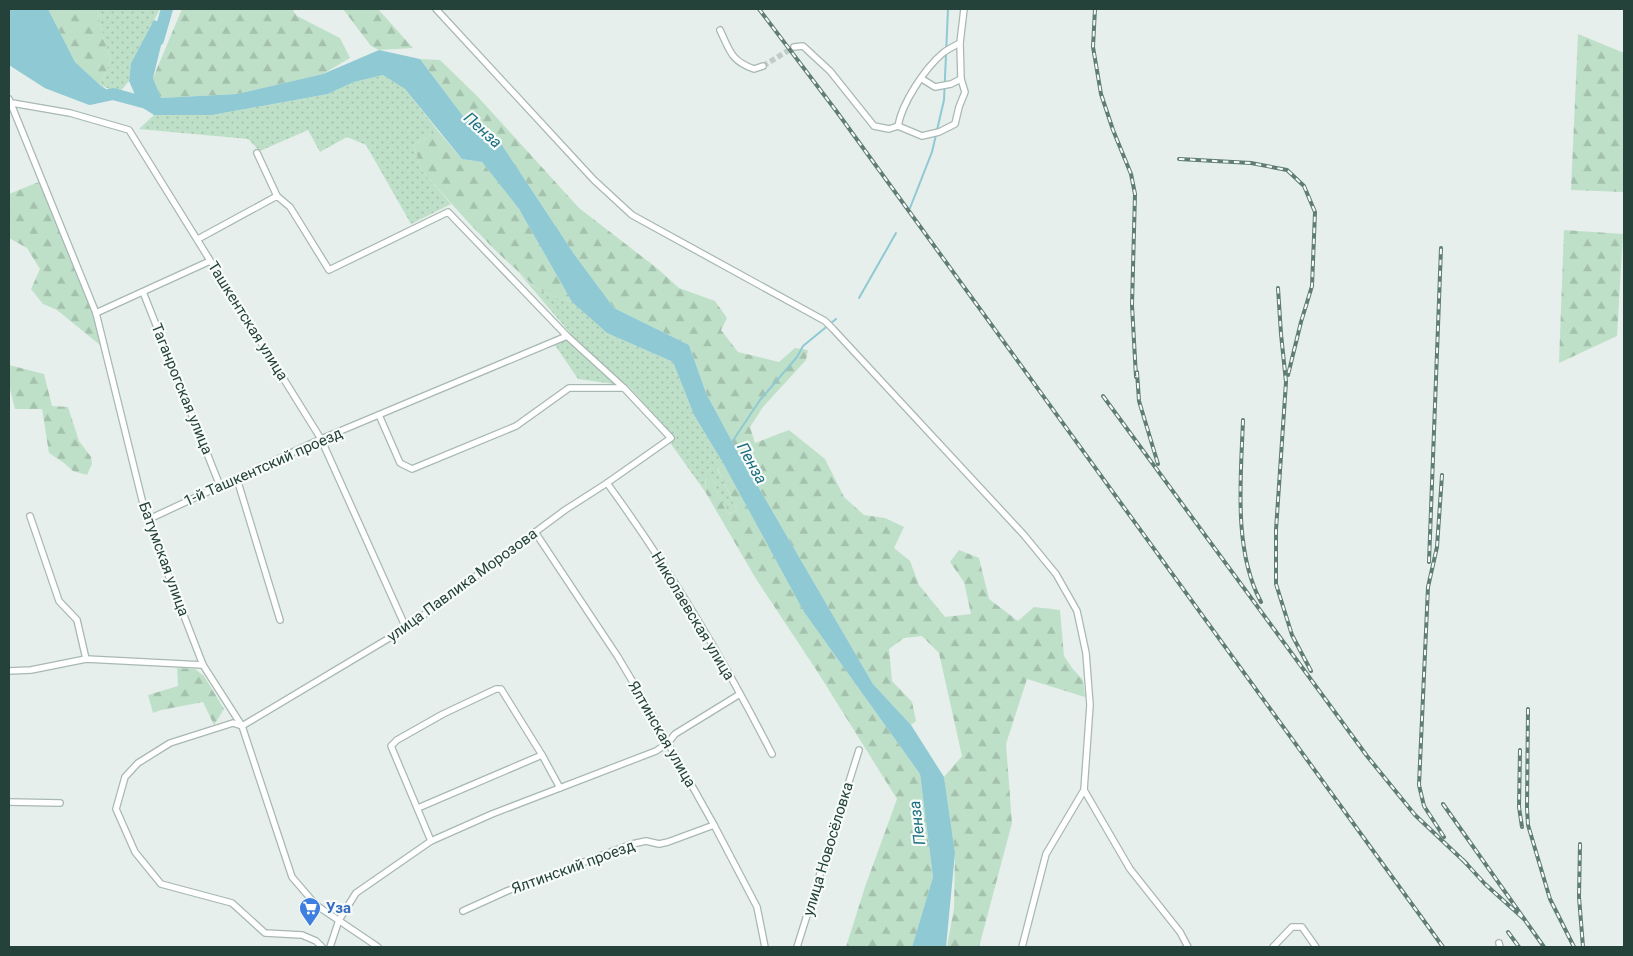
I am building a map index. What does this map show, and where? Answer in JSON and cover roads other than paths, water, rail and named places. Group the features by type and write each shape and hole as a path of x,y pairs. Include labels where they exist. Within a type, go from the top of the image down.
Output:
{"street":[{"path":"436,9 594,180 632,215 825,322 833,329 1024,535 1056,574 1077,611 1086,653 1090,705 1084,790 1046,854 1022,947"},
{"path":"794,47 802,46 830,71 874,126 889,129 898,126 922,136 939,132 955,124 965,92 961,79 960,43 964,9"},
{"path":"720,30 733,57 742,65 754,69 763,66"},
{"path":"898,126 900,114 932,64 944,52 960,43"},
{"path":"922,79 935,87 950,84 961,79"},
{"name":"Ташкентская улица","path":"10,101 70,113 129,130 321,439 406,628"},
{"name":"Батумская улица","path":"10,101 96,312 147,520 203,665 242,726 292,877 316,905 378,947"},
{"path":"257,153 277,196 290,207 329,270 448,212 567,336 624,388"},
{"path":"198,239 277,196"},
{"path":"96,312 210,261"},
{"name":"Таганрогская улица","path":"143,292 220,486"},
{"name":"1-й Ташкентский проезд","path":"147,520 321,439 567,336"},
{"path":"379,415 400,463 412,469 516,426 569,388 624,388"},
{"name":"улица Павлика Морозова","path":"322,947 316,941 302,935 265,933 232,903 161,884 135,852 116,809 125,777 138,763 170,743 233,724 242,726 406,628 564,510 607,483 671,438 624,388"},
{"path":"237,479 280,620"},
{"name":"Николаевская улица","path":"607,483 643,532 708,637 772,754"},
{"path":"30,516 59,601 77,620 86,659"},
{"name":"Ялтинская улица","path":"535,532 618,657 714,825 757,907 765,947"},
{"path":"9,671 31,670 86,659 203,665"},
{"path":"431,841 391,746 397,740 428,723 496,689 501,689 560,788"},
{"path":"330,947 339,920 356,893 431,841 492,814 656,751 668,743 675,734 740,694"},
{"name":"улица Новосёловка","path":"797,947 858,750"},
{"path":"418,808 542,756"},
{"path":"1084,790 1130,869 1180,932 1188,947"},
{"path":"9,802 60,803"},
{"name":"Ялтинский проезд","path":"464,911 516,887 632,844 646,840 659,844 668,842 714,825"},
{"path":"1273,947 1292,927 1302,927 1316,947"}],"water":[{"path":"9,9 48,9 75,62 113,94 90,99 48,83 9,58"},
{"path":"154,20 166,25 153,78 161,98 237,94 323,74 379,50 420,59 466,120 498,139 574,254 614,308 689,345 706,393 735,447 873,684 911,725 944,777 955,853 946,947 912,947 933,877 920,774 804,612 723,463 694,415 673,362 607,333 572,302 519,209 482,162 462,159 405,89 383,75 354,82 328,94 212,115 154,115 140,106 129,81 131,63"}],"waterway":[{"path":"158,40 167,9"},
{"path":"937,130 944,100 948,9"},
{"path":"9,58 48,83 90,99 113,94 154,105"},
{"path":"910,208 932,152 936,135"},
{"path":"859,298 896,233"},
{"name":"Пенза","path":"732,442 760,400 797,357 803,346 836,319"}],"tunnel":[{"path":"763,66 794,47"}],"railway":[{"path":"759,9 837,112 1443,947"},
{"path":"1095,9 1093,47 1101,94 1131,174 1135,194 1132,305 1136,377"},
{"path":"1179,159 1251,163 1287,170 1304,186 1315,212 1312,286 1288,375"},
{"path":"1429,562 1441,248"},
{"path":"1278,288 1286,382 1276,530 1276,584 1292,635 1311,671"},
{"path":"1137,372 1139,401 1158,464"},
{"path":"1103,396 1367,756 1415,815 1467,864"},
{"path":"1243,420 1240,489 1242,537 1252,582 1261,602"},
{"path":"1442,475 1437,547 1428,587 1419,785 1424,806 1444,837"},
{"path":"1528,709 1528,825 1550,899 1574,947"},
{"path":"1520,750 1519,807 1522,827"},
{"path":"1443,804 1544,947"},
{"path":"1580,844 1579,897 1583,947"},
{"path":"1463,860 1485,884 1524,919"},
{"path":"1508,932 1519,947"}],"place":[{"name":"Уза","path":"310,927"}]}
